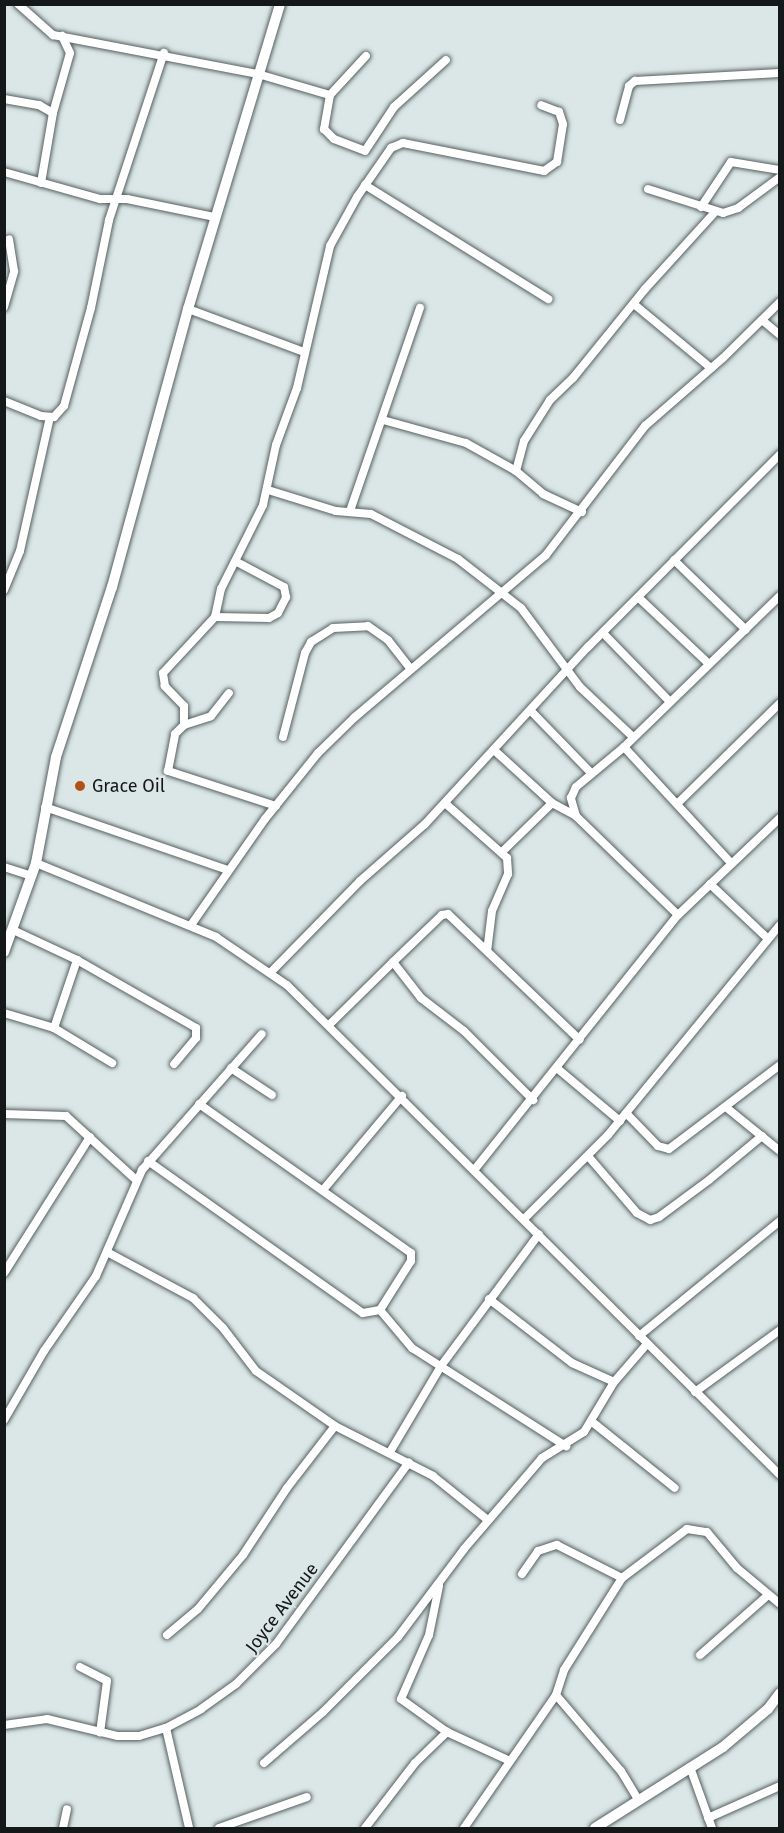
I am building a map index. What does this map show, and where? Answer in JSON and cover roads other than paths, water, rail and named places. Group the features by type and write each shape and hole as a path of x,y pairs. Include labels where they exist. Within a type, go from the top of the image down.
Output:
{"main road":[{"path":"4,952 36,863 45,807 70,712 112,587 188,309 280,4"},
{"path":"597,1828 749,1726 780,1693"}],"street":[{"path":"18,4 37,24 62,36 164,53 258,74 330,95"},
{"path":"41,183 52,113 70,53 62,36"},
{"path":"4,401 33,414 50,417 60,412 68,395 109,220 118,201 164,53"},
{"path":"366,56 330,95 324,129 334,139 365,152 394,107 446,60"},
{"path":"620,120 629,86 635,81 780,73"},
{"path":"4,99 39,105 52,113"},
{"path":"184,724 183,703 165,687 162,677 215,616 221,589 268,490 276,445 297,388 330,246 365,184 391,148 403,143 544,171 557,162 562,124 559,112 541,105"},
{"path":"701,207 731,162 780,170"},
{"path":"4,172 118,201 127,199 215,217"},
{"path":"648,189 716,212 738,208 780,177"},
{"path":"365,184 548,299"},
{"path":"516,471 524,441 550,400 634,305 645,289 716,212"},
{"path":"4,307 14,271 9,239"},
{"path":"191,925 228,870 318,753 411,669 505,592 546,555 582,512 645,426 711,368 780,302"},
{"path":"634,305 711,368"},
{"path":"350,510 420,308"},
{"path":"188,309 304,352"},
{"path":"762,320 780,335"},
{"path":"4,590 20,551 50,417"},
{"path":"382,420 446,435 516,471 543,494 582,512"},
{"path":"271,972 360,881 445,803 603,633 780,454"},
{"path":"268,490 316,506 371,514 416,536 505,592 545,638 566,672 633,737"},
{"path":"674,560 746,630"},
{"path":"215,616 269,618 278,613 286,597 284,587 236,561"},
{"path":"576,816 571,805 573,793 591,773 624,747 780,596"},
{"path":"639,598 709,664"},
{"path":"284,737 305,653 311,642 333,627 368,627 388,640 411,669"},
{"path":"603,633 670,702"},
{"path":"229,693 211,716 184,724 175,734 168,771 276,806"},
{"path":"678,803 780,703"},
{"path":"531,711 591,773"},
{"path":"624,747 731,863"},
{"path":"494,750 552,803 576,816 678,915"},
{"path":"445,803 502,852 508,874 492,911 487,950"},
{"path":"502,852 552,803"},
{"path":"45,807 228,870"},
{"path":"475,1169 558,1069 678,915 780,818"},
{"path":"36,863 191,925 271,972 402,1096 780,1476"},
{"path":"4,867 31,876"},
{"path":"710,884 766,937"},
{"path":"328,1025 442,915 448,914 580,1040"},
{"path":"524,1218 588,1156 620,1120 766,937 780,926"},
{"path":"13,930 76,960 196,1028 196,1038 174,1064"},
{"path":"54,1028 76,960"},
{"path":"393,962 421,998 464,1031 532,1100"},
{"path":"4,1013 54,1028 112,1063"},
{"path":"4,1420 107,1252 136,1180 148,1161 262,1034"},
{"path":"626,1113 658,1146 669,1149 727,1108 780,1065"},
{"path":"231,1068 272,1095"},
{"path":"558,1069 620,1120"},
{"path":"323,1190 402,1096"},
{"path":"148,1161 363,1313 380,1310 411,1261 411,1253 199,1104"},
{"path":"727,1108 780,1151"},
{"path":"4,1114 62,1114 136,1180"},
{"path":"588,1156 637,1213 654,1219 762,1136"},
{"path":"4,1274 39,1212 90,1137"},
{"path":"639,1336 780,1221"},
{"path":"390,1452 441,1366 539,1234"},
{"path":"107,1252 193,1298 223,1328 256,1371 335,1426 409,1462 488,1520"},
{"path":"489,1299 572,1363 614,1382"},
{"path":"380,1310 405,1342 566,1446"},
{"path":"695,1392 780,1330"},
{"path":"264,1763 382,1655 488,1520 542,1458 580,1436 614,1382 647,1344"},
{"path":"591,1421 675,1488"},
{"path":"167,1635 198,1609 243,1555 287,1488 335,1426"},
{"name":"Joyce Avenue","path":"4,1725 47,1719 100,1733 139,1736 166,1728 217,1698 269,1652 409,1462"},
{"path":"464,1828 556,1695 564,1670 622,1578 694,1528 707,1532 737,1568 780,1604"},
{"path":"522,1574 538,1551 556,1545 622,1578"},
{"path":"439,1585 426,1644 400,1696 404,1702 447,1732 510,1761"},
{"path":"700,1655 768,1595"},
{"path":"80,1667 106,1681 100,1733"},
{"path":"556,1695 621,1771 638,1799"},
{"path":"166,1728 189,1828"},
{"path":"365,1828 415,1763 447,1732"},
{"path":"690,1767 712,1828"},
{"path":"708,1818 780,1786"},
{"path":"219,1828 307,1797"},
{"path":"63,1828 66,1809"}],"place":[{"name":"Grace Oil","path":"80,786"}]}
